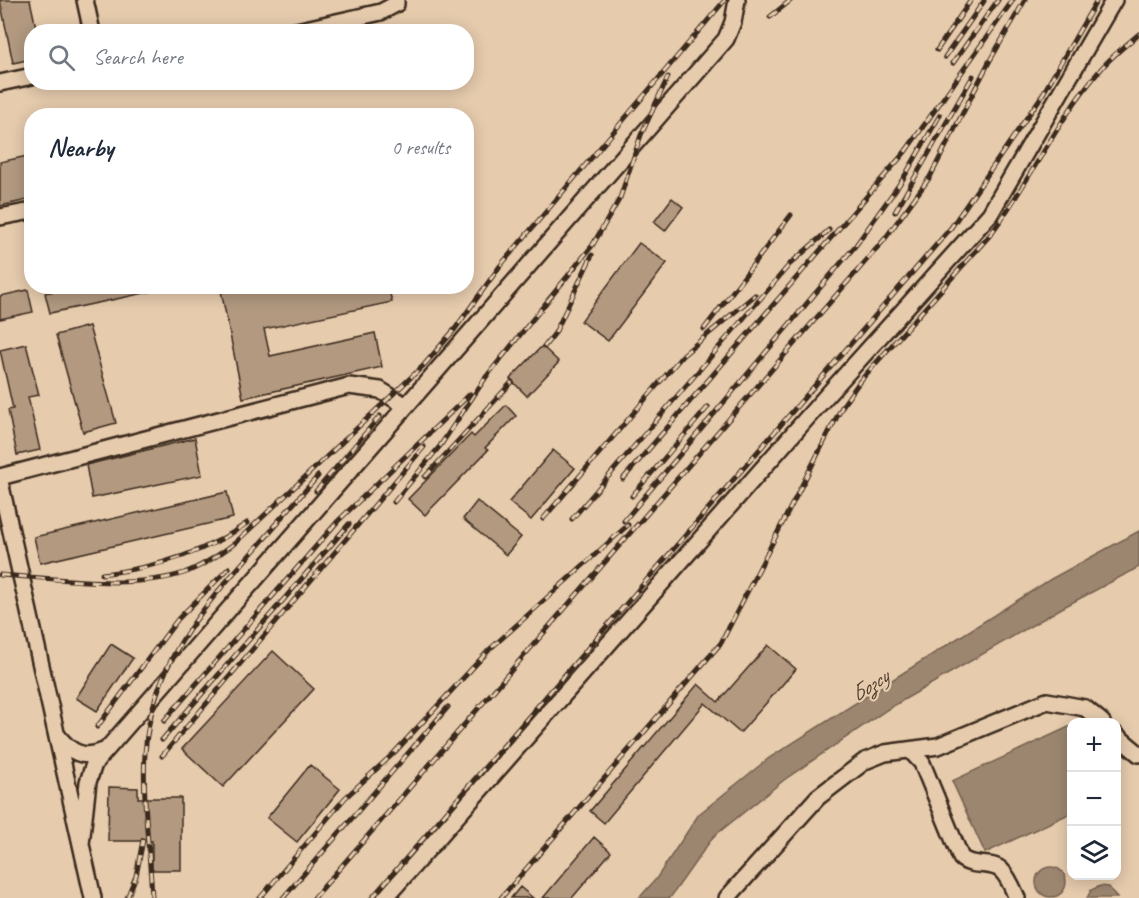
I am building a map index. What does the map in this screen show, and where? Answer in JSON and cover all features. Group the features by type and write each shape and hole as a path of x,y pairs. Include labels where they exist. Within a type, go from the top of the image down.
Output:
{"lane":[{"path":"85,0 90,24"},
{"path":"328,24 381,12 396,4 396,0"},
{"path":"81,844 88,782 94,764 104,751 726,39 733,22 736,0"},
{"path":"385,898 820,402 990,214 1113,0"},
{"path":"0,83 24,78"},
{"path":"0,217 24,212"},
{"path":"0,477 349,387 380,390 406,406"},
{"path":"0,482 93,898"},
{"path":"727,898 818,797 865,760 885,753 938,746 1047,701 1085,708 1096,718"},
{"path":"56,733 65,746 78,755 93,756 104,751"},
{"path":"1121,739 1139,754"},
{"path":"910,750 922,763 961,858 968,864 994,866 1001,870 1017,898"}],"shaded area":[{"name":"Бозсу","path":"1139,531 1139,567 1060,609 888,709 784,780 713,837 670,898 639,898 656,879 699,814 769,758 1051,579"},
{"path":"1067,728 1067,815 985,853 952,781"},
{"path":"1051,867 1062,871 1066,882 1062,893 1051,897 1040,893 1036,882 1040,871"},
{"path":"1100,886 1109,887 1117,898 1087,898 1091,890"}],"building":[{"path":"0,0 30,0 35,24 24,24 24,61 13,63"},
{"path":"24,157 24,201 0,206 0,162"},
{"path":"672,198 683,207 665,231 654,222"},
{"path":"639,243 667,263 608,341 581,321"},
{"path":"24,291 24,294 29,294 33,312 0,319 0,296"},
{"path":"45,294 140,294 50,313"},
{"path":"222,294 390,294 392,302 264,329 270,356 375,333 382,367 243,398"},
{"path":"89,326 116,423 83,432 56,335"},
{"path":"26,344 39,395 28,397 40,450 17,455 8,410 13,409 0,350"},
{"path":"542,346 559,362 527,396 510,379"},
{"path":"506,405 516,416 485,448 488,450 425,515 408,499 471,434 474,437"},
{"path":"195,438 202,475 92,498 86,465"},
{"path":"553,450 575,468 531,520 509,502"},
{"path":"227,492 233,518 40,563 34,537"},
{"path":"477,501 521,537 506,555 463,519"},
{"path":"111,644 133,658 97,711 76,698"},
{"path":"768,645 796,669 740,733 705,703 604,823 590,811 698,684 718,702"},
{"path":"273,651 314,689 223,787 182,749"},
{"path":"310,765 340,789 297,842 267,818"},
{"path":"109,787 138,788 138,798 181,798 181,870 152,870 152,841 108,841"},
{"path":"594,837 611,852 572,898 543,898"},
{"path":"520,887 533,898 511,898"}],"railway":[{"path":"0,575 93,582 142,581 184,573 217,556 235,543 424,365 455,329 500,266 725,0"},
{"path":"770,17 791,0"},
{"path":"937,50 971,0"},
{"path":"953,63 998,0"},
{"path":"623,479 905,152 1013,0"},
{"path":"314,898 884,240 930,177 989,62 1025,0"},
{"path":"372,898 950,229 1041,97 1097,0"},
{"path":"945,57 984,1"},
{"path":"501,898 721,643 843,405 860,381 990,235 1085,88 1101,69 1139,34"},
{"path":"895,212 973,76"},
{"path":"394,502 440,446 486,377 592,246 620,198 641,135 668,77"},
{"path":"624,521 856,245 903,179 940,115"},
{"path":"704,329 791,215"},
{"path":"572,519 790,264 829,230"},
{"path":"544,347 555,333 592,255"},
{"path":"543,519 683,355 755,295"},
{"path":"425,477 512,382"},
{"path":"164,721 338,521 470,394"},
{"path":"632,496 708,407"},
{"path":"316,491 380,416"},
{"path":"162,756 424,447"},
{"path":"273,527 318,476"},
{"path":"152,898 144,771 150,716 160,684 191,626 279,522"},
{"path":"102,574 141,568 178,558 214,543 247,523"},
{"path":"162,740 349,524"},
{"path":"260,898 345,798 393,754 490,649 628,525"},
{"path":"97,727 178,619 229,568"},
{"path":"283,898 448,707"},
{"path":"127,898 136,876 143,840"}]}
